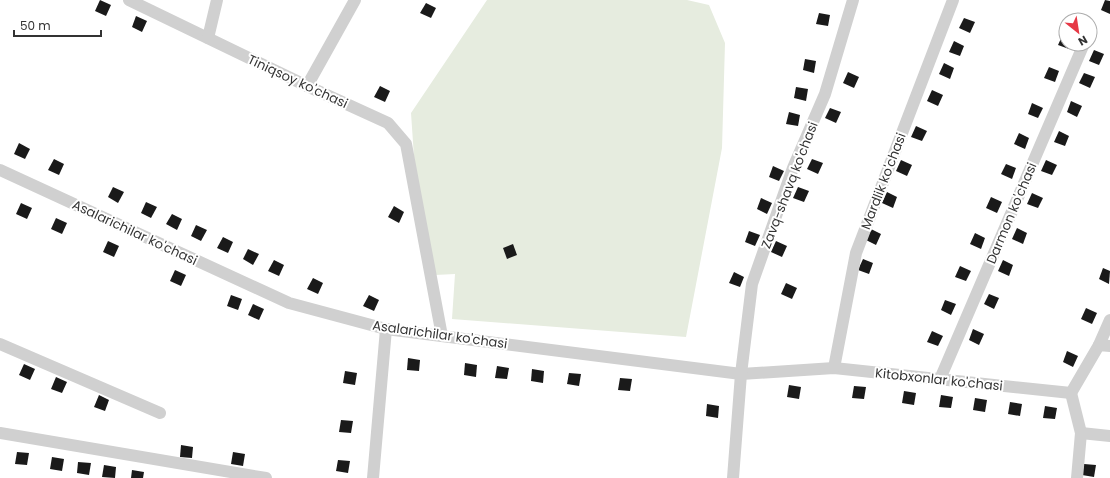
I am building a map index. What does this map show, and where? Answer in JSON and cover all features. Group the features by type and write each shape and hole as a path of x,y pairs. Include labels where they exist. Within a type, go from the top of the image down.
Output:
{"street":[{"name":"Tiniqsoy ko'chasi","path":"129,0 307,86 388,123 406,144 442,336"},
{"path":"208,38 217,0"},
{"path":"307,86 355,0"},
{"name":"Zavq-shavq ko'chasi","path":"733,478 741,374 752,284 793,168 825,94 853,0"},
{"name":"Mardlik ko'chasi","path":"834,368 856,253 953,0"},
{"name":"Darmon ko'chasi","path":"940,379 1079,52"},
{"name":"Asalarichilar ko'chasi","path":"0,170 289,303 386,329 741,374"},
{"path":"1076,478 1081,433 1072,392 1104,346 1110,320"},
{"path":"372,478 386,329"},
{"path":"0,344 160,413"},
{"name":"Kitobxonlar ko'chasi","path":"741,374 834,368 1072,392"},
{"path":"0,433 266,478"},
{"path":"1081,433 1110,436"}],"shaded area":[{"path":"487,0 687,0 709,5 725,43 722,148 686,337 452,319 455,274 435,275 416,186 411,113"}],"building":[{"path":"100,0 111,5 106,16 95,11"},
{"path":"1105,0 1110,1 1110,14 1101,10"},
{"path":"426,3 436,8 431,18 420,13"},
{"path":"819,13 830,15 828,26 816,24"},
{"path":"136,16 147,21 142,32 132,27"},
{"path":"964,18 975,22 970,33 959,28"},
{"path":"954,41 964,46 960,56 949,52"},
{"path":"1093,52 1098,52 1104,54 1099,65 1089,61"},
{"path":"805,59 816,61 814,73 803,70"},
{"path":"944,63 954,68 950,79 939,74"},
{"path":"1049,67 1059,71 1055,82 1044,78"},
{"path":"848,72 859,77 854,88 843,83"},
{"path":"1084,73 1095,77 1090,88 1079,83"},
{"path":"380,86 390,91 385,102 374,97"},
{"path":"796,87 808,89 806,101 794,98"},
{"path":"932,90 943,95 938,106 927,101"},
{"path":"1071,101 1082,106 1077,117 1067,112"},
{"path":"1032,103 1043,108 1038,118 1028,114"},
{"path":"830,108 841,112 836,123 825,118"},
{"path":"789,112 800,115 798,126 786,124"},
{"path":"916,126 927,131 922,141 911,137"},
{"path":"1059,131 1069,136 1065,146 1054,142"},
{"path":"1019,133 1029,138 1025,149 1014,144"},
{"path":"19,143 30,149 25,159 14,154"},
{"path":"54,159 64,164 59,175 48,170"},
{"path":"812,159 823,163 818,174 807,169"},
{"path":"901,160 912,165 907,176 896,171"},
{"path":"1046,160 1057,165 1052,175 1041,171"},
{"path":"1006,164 1016,168 1012,179 1001,174"},
{"path":"773,166 784,171 779,181 769,177"},
{"path":"113,187 124,192 118,203 108,197"},
{"path":"798,187 809,191 804,202 793,198"},
{"path":"887,192 897,197 893,208 882,203"},
{"path":"1032,193 1043,198 1038,208 1027,204"},
{"path":"991,197 1002,202 997,213 986,208"},
{"path":"761,198 772,203 767,214 757,209"},
{"path":"146,202 157,207 151,218 141,213"},
{"path":"21,203 32,208 27,219 16,214"},
{"path":"394,206 404,212 399,223 388,217"},
{"path":"172,214 182,219 177,230 166,224"},
{"path":"56,218 67,223 62,234 51,229"},
{"path":"196,225 207,230 201,241 191,236"},
{"path":"1017,228 1027,233 1023,244 1012,239"},
{"path":"871,229 881,234 876,245 866,240"},
{"path":"749,231 760,235 755,246 745,242"},
{"path":"975,233 985,238 981,249 970,244"},
{"path":"223,237 233,242 228,253 217,248"},
{"path":"108,241 119,246 114,257 103,252"},
{"path":"776,241 787,246 782,257 771,252"},
{"path":"513,244 517,255 507,259 503,248"},
{"path":"248,249 259,254 253,265 243,259"},
{"path":"863,259 873,263 869,274 858,270"},
{"path":"274,260 284,265 279,276 268,271"},
{"path":"1003,260 1013,265 1009,276 998,271"},
{"path":"960,266 971,271 966,281 955,277"},
{"path":"1103,268 1110,271 1109,284 1099,279"},
{"path":"175,270 186,275 181,286 170,281"},
{"path":"734,272 744,277 740,287 729,283"},
{"path":"313,278 323,283 318,294 307,289"},
{"path":"786,283 797,288 792,299 781,294"},
{"path":"989,294 999,298 994,309 984,304"},
{"path":"231,295 242,299 238,310 227,306"},
{"path":"369,295 379,300 374,311 363,306"},
{"path":"945,300 956,304 951,315 941,310"},
{"path":"253,304 264,309 259,320 248,315"},
{"path":"1086,308 1097,313 1092,324 1081,319"},
{"path":"973,329 984,334 979,345 969,340"},
{"path":"932,331 943,336 938,346 927,342"},
{"path":"1067,351 1078,356 1073,367 1063,362"},
{"path":"408,358 420,360 419,371 407,370"},
{"path":"465,363 477,365 476,377 464,375"},
{"path":"24,364 35,369 30,380 19,375"},
{"path":"497,366 509,368 507,379 495,378"},
{"path":"532,369 544,371 543,383 531,381"},
{"path":"345,371 357,373 355,385 343,383"},
{"path":"569,373 581,374 579,386 567,384"},
{"path":"56,377 67,382 62,393 51,389"},
{"path":"620,378 632,379 630,391 618,390"},
{"path":"789,385 801,387 799,399 787,397"},
{"path":"854,386 866,387 864,399 852,398"},
{"path":"904,391 916,393 914,405 902,403"},
{"path":"99,395 109,400 105,411 94,407"},
{"path":"941,395 953,397 951,408 939,407"},
{"path":"975,398 987,400 985,412 973,410"},
{"path":"1010,402 1022,404 1020,416 1008,414"},
{"path":"707,404 719,406 718,418 706,416"},
{"path":"1045,406 1057,408 1055,419 1043,418"},
{"path":"341,420 353,421 351,433 339,432"},
{"path":"181,445 193,447 192,458 180,457"},
{"path":"17,452 29,453 27,465 15,464"},
{"path":"233,452 245,454 243,466 231,464"},
{"path":"52,457 64,459 62,471 50,469"},
{"path":"338,460 350,461 348,473 336,471"},
{"path":"78,462 91,463 89,475 77,473"},
{"path":"1084,464 1096,465 1094,477 1082,475"},
{"path":"104,465 116,467 115,478 102,477"},
{"path":"132,470 144,472 143,478 131,478"}]}
